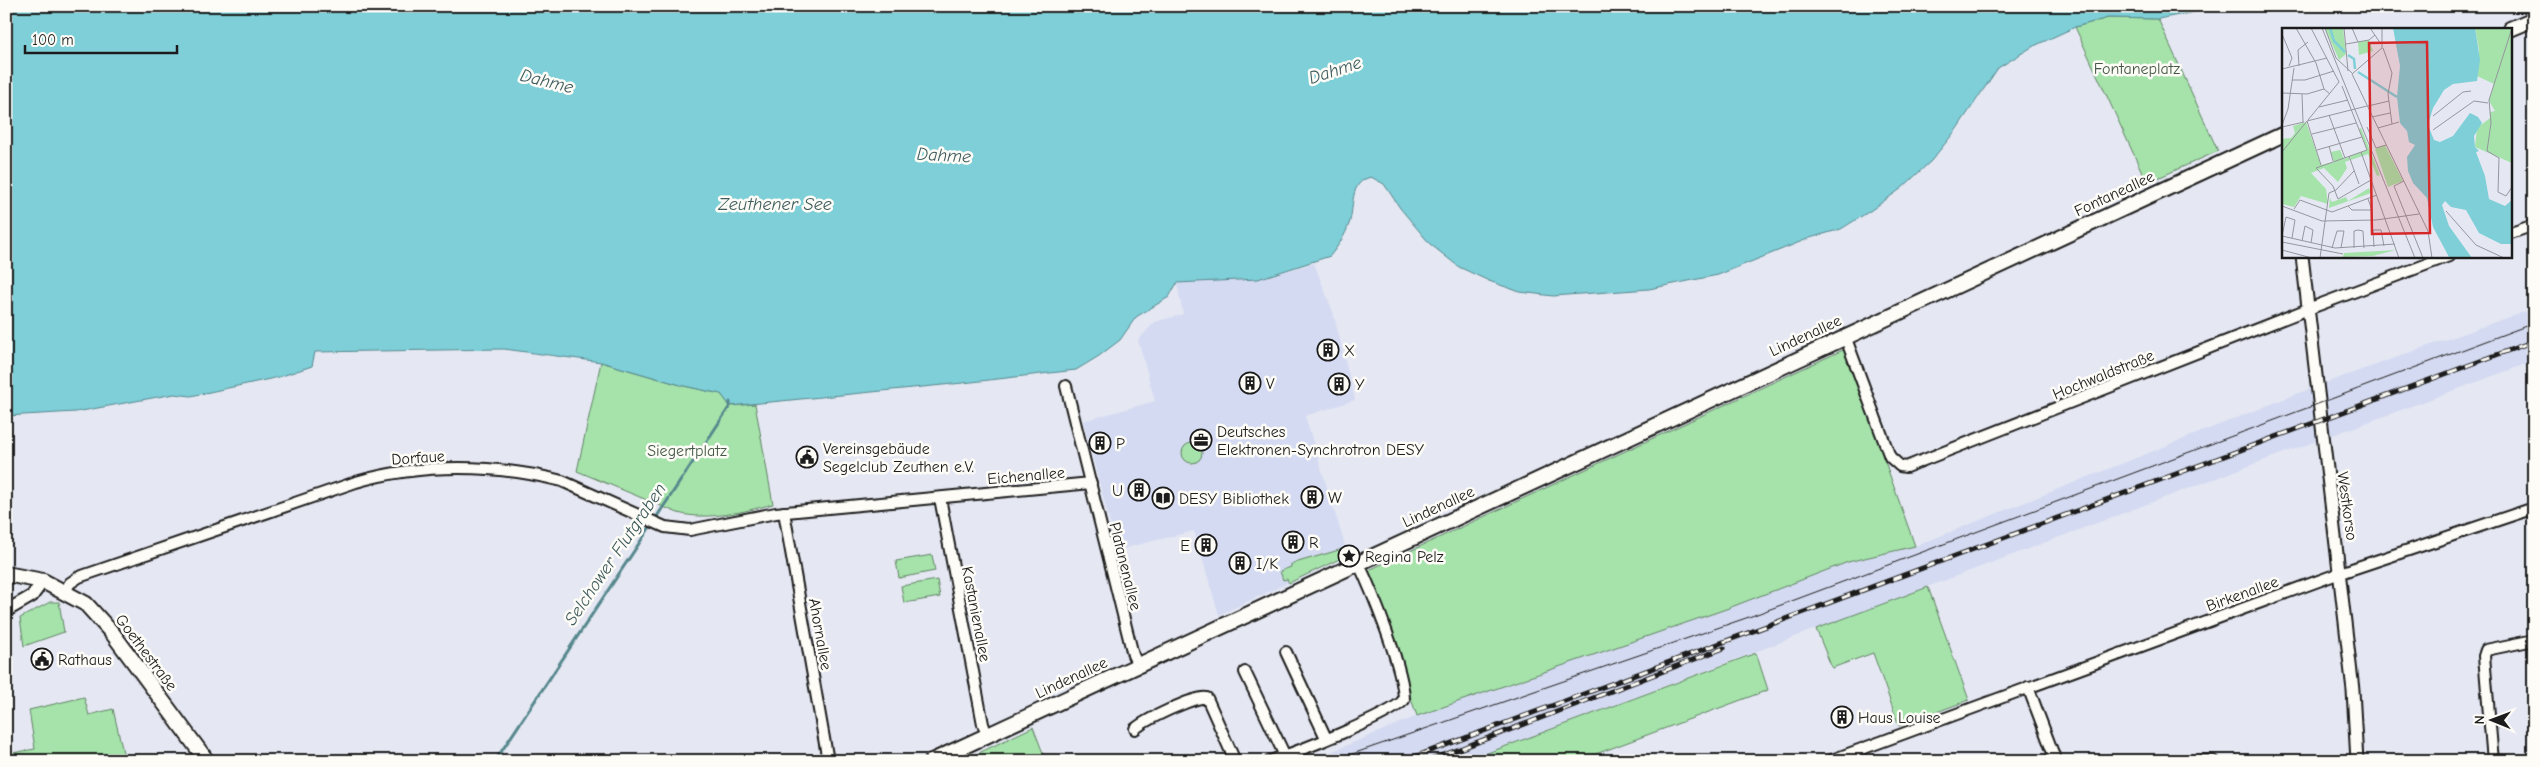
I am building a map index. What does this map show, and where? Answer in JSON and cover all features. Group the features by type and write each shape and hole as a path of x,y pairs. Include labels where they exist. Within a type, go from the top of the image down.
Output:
{"main road":[{"path":"2512,28 2534,19"},
{"name":"Fontaneallee","path":"1959,283 2282,135"},
{"name":"Lindenallee","path":"932,761 1959,283"},
{"name":"Goethestraße","path":"6,574 43,581 86,604 96,614 207,761"}],"street":[{"path":"2512,233 2534,225"},
{"name":"Westkorso","path":"2302,258 2355,708 2357,761"},
{"name":"Hochwaldstraße","path":"1845,336 1890,458 1900,466 1906,467 2308,309 2444,258"},
{"name":"Platanenallee","path":"1066,386 1133,655 1138,665"},
{"name":"Dorfaue","path":"65,592 70,583 79,577 388,473 414,470 477,470 545,476 562,481 666,527 690,530 784,512"},
{"name":"Eichenallee","path":"784,512 1090,483"},
{"name":"Kastanienallee","path":"940,498 982,724 987,735"},
{"name":"Birkenallee","path":"1829,761 2340,573 2534,508"},
{"name":"Ahornallee","path":"784,512 828,761"},
{"path":"1270,761 1398,706 1404,700 1404,691 1392,650 1358,562"},
{"path":"6,610 32,596 43,581"},
{"path":"2493,761 2484,656 2486,650 2534,640"},
{"path":"1286,652 1326,738"},
{"path":"1245,672 1285,756"},
{"path":"2028,687 2056,761"},
{"path":"1135,729 1201,696 1207,698 1236,761"},
{"path":"2201,761 2213,761"}],"shaded area":[{"name":"Deutsches Elektronen-Synchrotron DESY","path":"1314,263 1333,312 1355,400 1305,416 1348,555 1219,615 1194,531 1117,550 1083,421 1155,401 1138,340 1155,322 1183,314 1177,283 1258,279"},
{"path":"2534,308 2534,361 2227,474 1466,761 1309,761 1417,716 1726,609 1848,562 1915,546 2314,387"}],"green space":[{"name":"Fontaneplatz","path":"2108,18 2158,19 2218,151 2147,183 2075,27"},
{"path":"1845,349 1915,546 1848,562 1726,609 1417,716 1367,571"},
{"name":"Siegertplatz","path":"601,362 684,386 721,394 730,406 755,404 773,504 726,515 689,515 678,513 577,471"},
{"path":"1192,443 1199,446 1202,453 1199,460 1192,463 1185,460 1182,453 1185,446"},
{"path":"1346,548 1348,555 1289,583 1287,579 1283,580 1280,571 1291,567 1291,564"},
{"path":"932,555 935,571 899,578 896,561"},
{"path":"937,580 940,597 904,603 901,586"},
{"path":"1928,587 1969,700 1899,726 1873,653 1832,668 1816,629"},
{"path":"50,602 59,602 64,632 24,646 20,618"},
{"path":"1756,653 1768,690 1577,761 1466,761"},
{"path":"84,697 89,715 113,709 125,761 6,761 6,754 35,749 29,710"},
{"path":"1033,727 1046,761 962,761"}],"water":[{"name":"Zeuthener See","path":"6,6 2248,6 2195,12 2158,19 2108,18 2075,27 2032,47 1998,68 1956,130 1931,161 1902,188 1870,211 1841,229 1810,238 1718,275 1649,289 1553,296 1520,292 1489,281 1459,267 1430,244 1400,208 1384,184 1371,177 1359,184 1354,196 1351,218 1347,228 1341,241 1330,256 1258,279 1177,283 1169,297 1136,317 1120,340 1076,370 730,406 721,394 684,386 601,362 504,349 315,352 312,366 279,377 191,396 174,394 76,412 6,416"}],"waterway":[{"name":"Selchower Flutgraben","path":"495,761 730,406 730,402"}],"tram line":[{"path":"1332,761 1749,617 2534,323"}],"railway":[{"path":"1403,761 2534,341"},
{"path":"1428,761 1724,648"}],"place":[{"name":"X","path":"1328,350"},
{"name":"V","path":"1250,383"},
{"name":"Y","path":"1339,384"},
{"name":"Deutsches Elektronen-Synchrotron DESY","path":"1201,440"},
{"name":"P","path":"1100,443"},
{"name":"Vereinsgebäude Segelclub Zeuthen e.V.","path":"807,457"},
{"name":"U","path":"1139,490"},
{"name":"W","path":"1312,497"},
{"name":"DESY Bibliothek","path":"1163,498"},
{"name":"R","path":"1293,542"},
{"name":"E","path":"1206,545"},
{"name":"Regina Pelz","path":"1349,556"},
{"name":"I/K","path":"1240,563"},
{"name":"Rathaus","path":"42,659"},
{"name":"Haus Louise","path":"1842,717"}],"water label":[{"name":"Dahme","path":"1335,70"},
{"name":"Dahme","path":"547,81"},
{"name":"Dahme","path":"944,155"}]}
